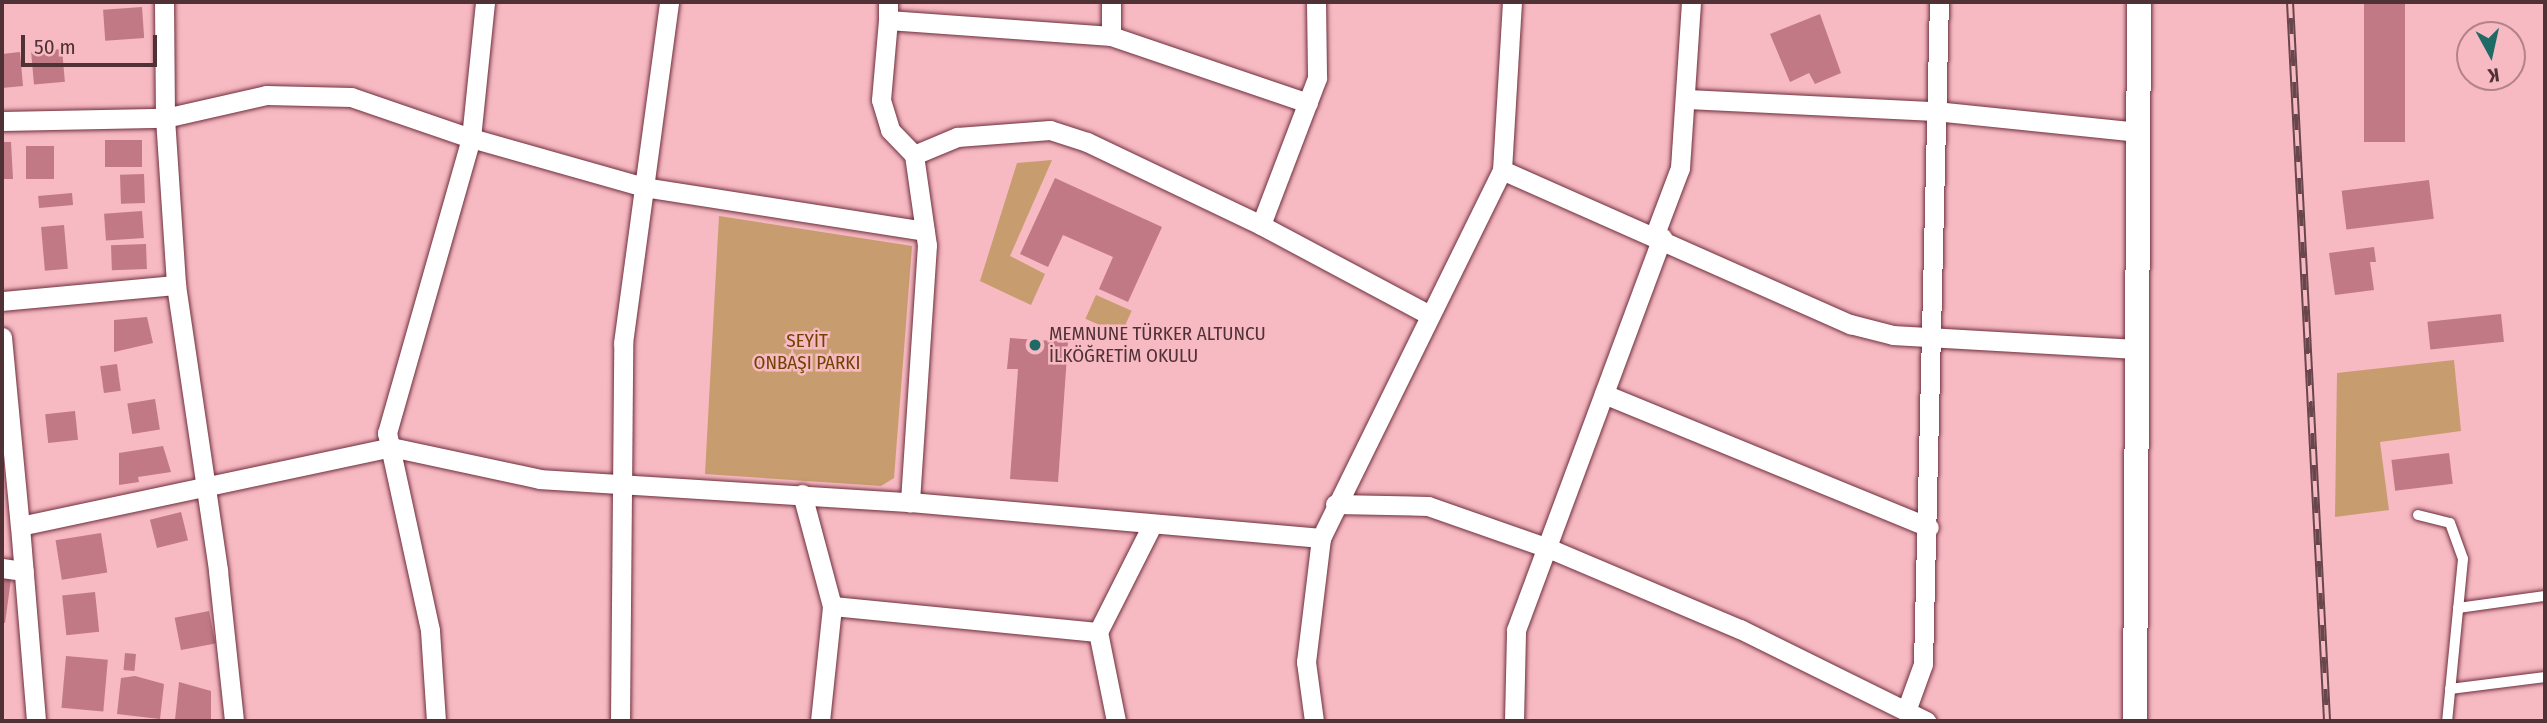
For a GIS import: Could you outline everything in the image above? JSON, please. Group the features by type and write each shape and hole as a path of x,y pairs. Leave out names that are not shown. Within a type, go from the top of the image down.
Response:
{"street":[{"path":"164,2 165,118 176,285 203,487 218,570 234,721"},
{"path":"436,721 430,630 387,433 471,138 485,2"},
{"path":"620,721 618,480 623,343 669,2"},
{"path":"1111,2 1111,36"},
{"path":"1261,225 1317,78 1316,2"},
{"path":"1314,721 1306,662 1321,538 1428,314 1502,170 1512,2"},
{"path":"1514,721 1516,630 1604,394 1680,168 1687,99 1691,2"},
{"path":"1906,711 1923,664 1929,527 1930,337 1939,2"},
{"path":"2135,721 2139,2"},
{"path":"910,502 925,231 914,155 890,130 881,100 888,11 1111,36 1308,103"},
{"path":"2,121 165,118 266,95 351,97 471,138 644,187 925,231"},
{"path":"1687,99 1935,111 2139,132"},
{"path":"914,155 957,137 1050,130 1087,142 1261,225 1428,314"},
{"path":"1502,170 1658,236 1850,324 1893,335 2136,349"},
{"path":"2,302 176,285"},
{"path":"2,337 36,721"},
{"path":"1604,394 1929,527"},
{"path":"20,526 391,447 540,479 618,480 910,502 1321,538"},
{"path":"802,494 832,606 820,721"},
{"path":"1335,504 1428,506 1548,548 1740,629 1926,721"},
{"path":"1116,721 1098,632 1152,525"},
{"path":"2,568 24,571"},
{"path":"832,606 1098,632"}],"lane":[{"path":"2418,515 2450,523 2461,544 2447,721"},
{"path":"2458,608 2545,596"},
{"path":"2450,689 2545,677"}],"green space":[{"path":"1052,160 1010,256 1045,274 1031,305 980,281 1017,163"},
{"name":"SEYİT ONBAŞI PARKI","path":"719,216 912,246 894,478 881,486 705,474"},
{"path":"1096,295 1132,311 1121,335 1085,319"},
{"path":"2454,360 2461,431 2380,442 2389,510 2335,517 2337,373"}],"building":[{"path":"2364,2 2405,2 2405,142 2364,142"},
{"path":"142,7 144,38 105,41 103,10"},
{"path":"1820,14 1841,73 1815,84 1809,73 1790,82 1770,34"},
{"path":"62,49 65,82 34,85 31,52"},
{"path":"20,52 23,86 2,88 2,54"},
{"path":"105,140 142,140 142,167 105,167"},
{"path":"2,142 11,142 13,179 2,179"},
{"path":"26,146 54,146 54,179 26,179"},
{"path":"144,174 145,203 121,204 120,175"},
{"path":"1055,178 1162,227 1128,302 1099,289 1113,257 1063,235 1048,267 1020,254"},
{"path":"2429,180 2434,219 2346,229 2342,191"},
{"path":"72,193 73,205 39,208 38,196"},
{"path":"142,211 144,238 106,241 104,214"},
{"path":"64,225 68,269 45,271 41,227"},
{"path":"146,244 147,269 112,270 111,245"},
{"path":"2374,247 2376,262 2370,262 2374,290 2335,295 2329,253"},
{"path":"2501,314 2504,342 2430,350 2427,322"},
{"path":"147,317 153,343 114,352 114,320"},
{"path":"1010,338 1068,342 1058,482 1010,479 1018,369 1007,369"},
{"path":"117,364 121,391 104,393 100,366"},
{"path":"155,399 160,430 132,434 127,403"},
{"path":"75,411 78,440 48,443 45,414"},
{"path":"163,446 171,472 138,477 139,482 119,485 119,453"},
{"path":"2449,453 2453,484 2395,491 2391,460"},
{"path":"181,512 188,540 157,548 150,520"},
{"path":"101,533 107,573 62,580 56,540"},
{"path":"2,578 11,579 5,623 2,623"},
{"path":"95,592 99,632 66,635 62,595"},
{"path":"209,611 215,643 181,650 175,618"},
{"path":"125,653 136,654 134,671 124,670"},
{"path":"66,656 108,660 103,711 61,708"},
{"path":"135,676 164,684 160,719 117,714 121,678"},
{"path":"179,682 211,691 211,719 175,720"}],"railway":[{"path":"2290,2 2327,721"}],"place":[{"name":"MEMNUNE TÜRKER ALTUNCU İLKÖĞRETİM OKULU","path":"1035,345"}]}
